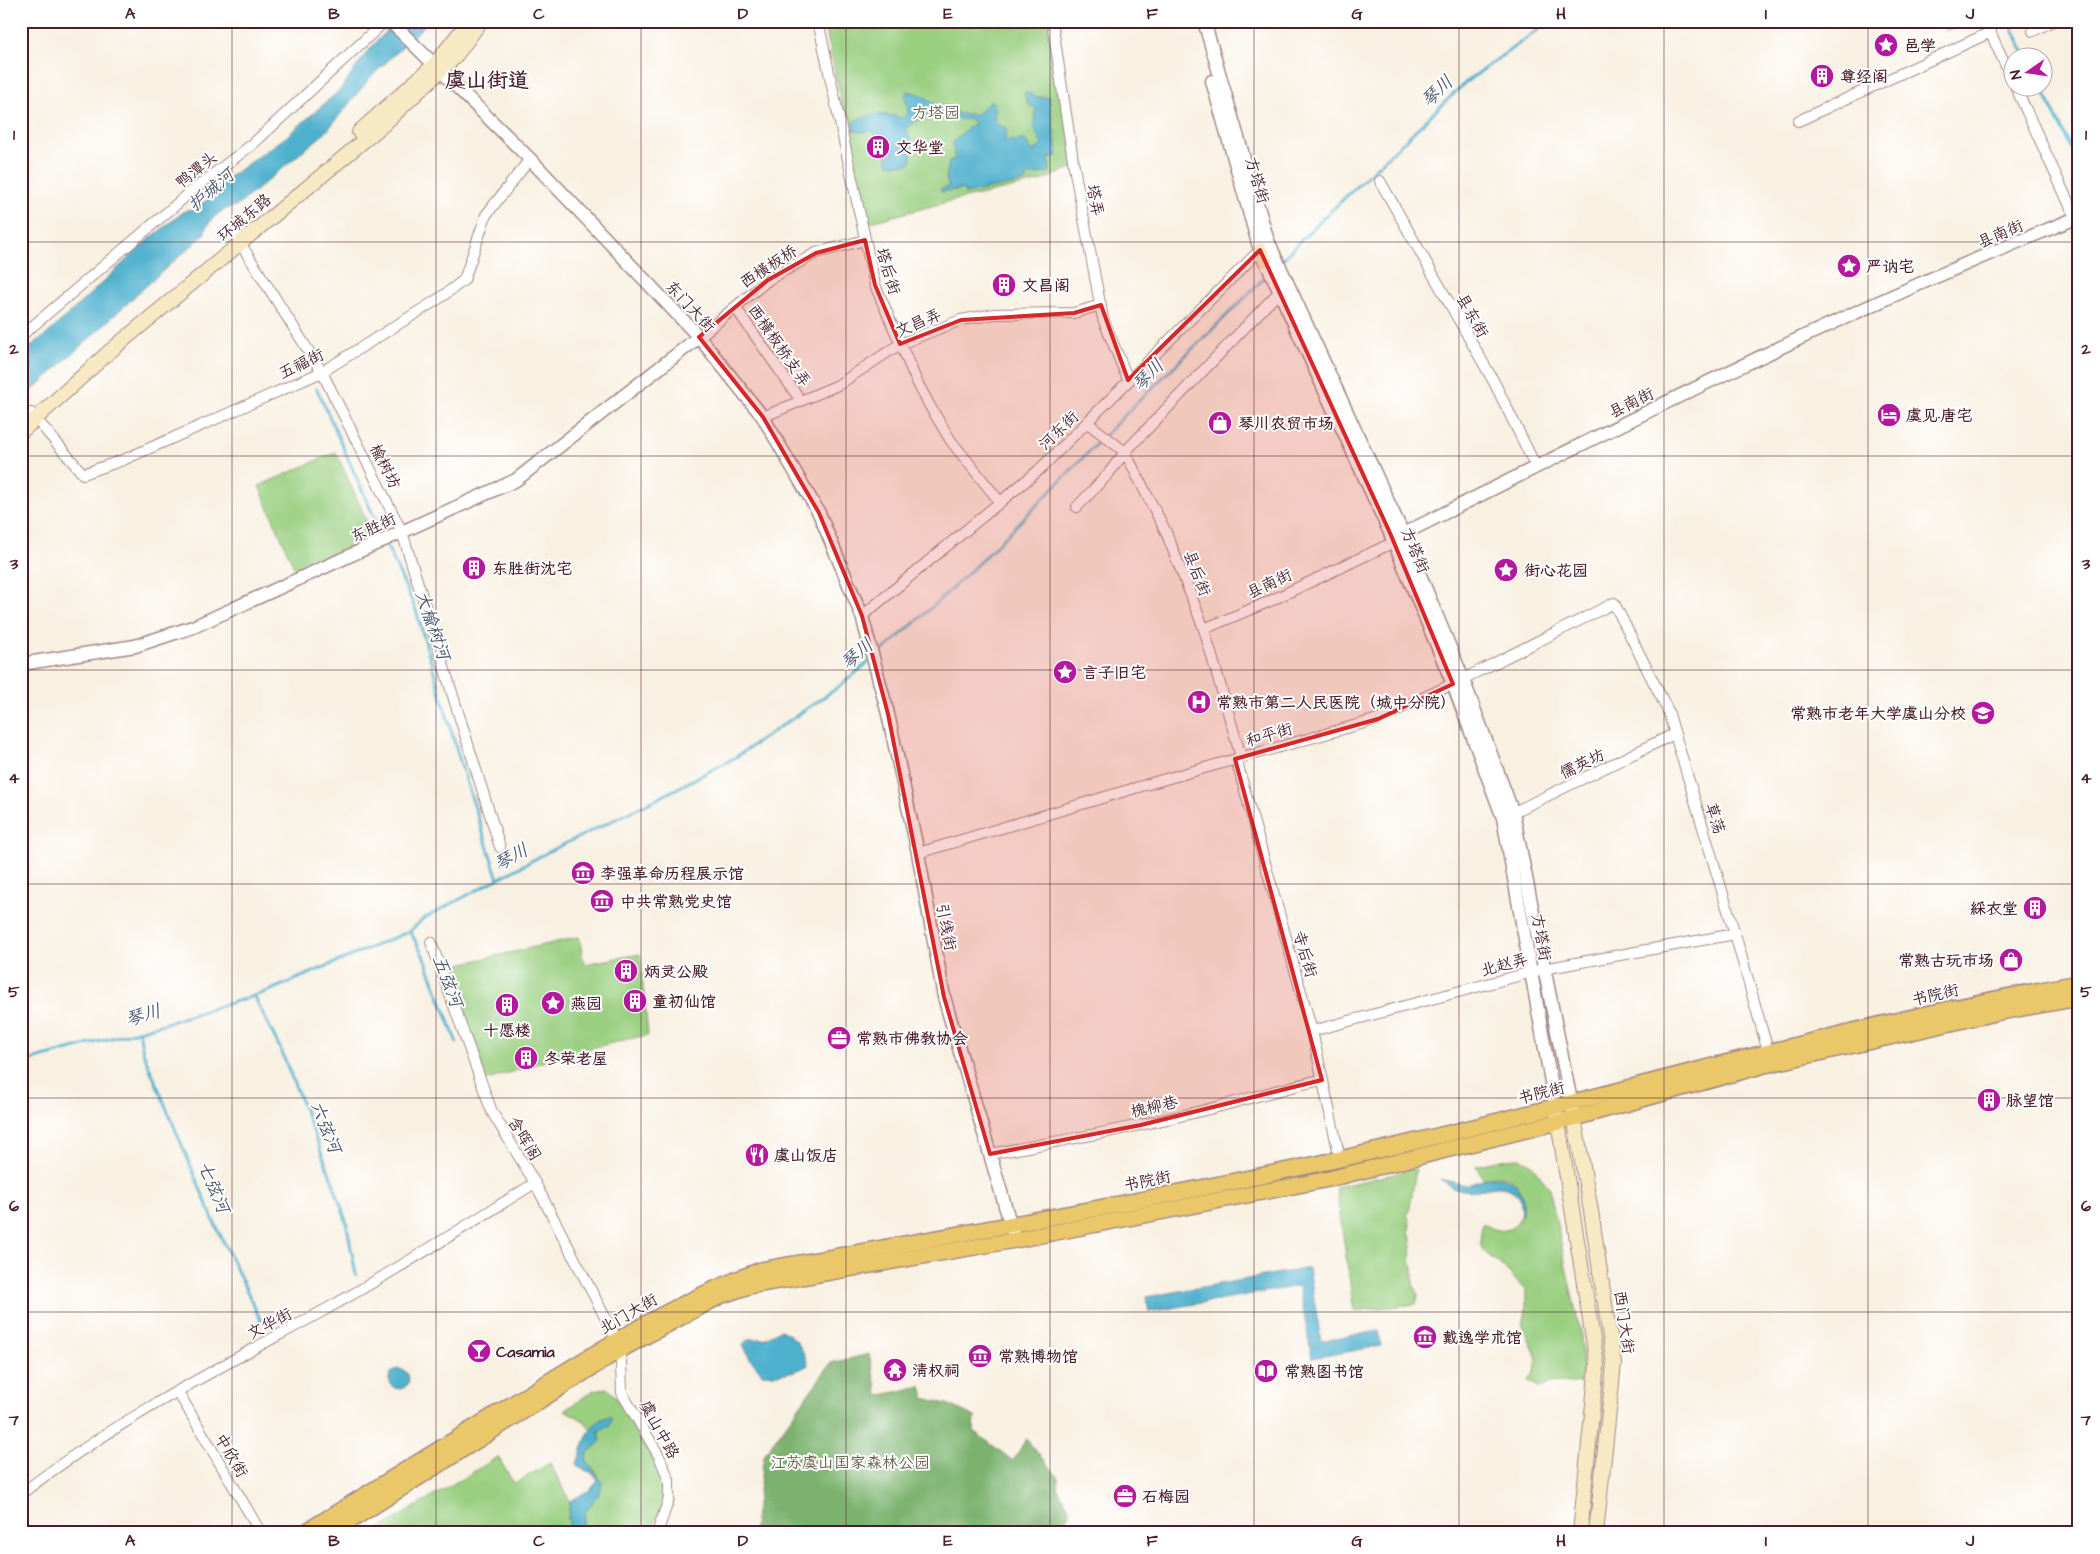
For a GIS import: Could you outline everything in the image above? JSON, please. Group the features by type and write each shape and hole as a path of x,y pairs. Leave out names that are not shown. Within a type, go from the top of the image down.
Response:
{"main road":[{"name":"环城东路","path":"438,67 469,21"},
{"name":"环城东路","path":"21,432 30,417 238,239 365,127 438,67 454,58 481,21"},
{"name":"书院街","path":"1015,1240 1329,1179 1557,1114 1572,1103 1768,1051 1992,999 2079,983"},
{"name":"书院街","path":"1010,1225 1557,1114 1574,1118 1776,1062 1994,1014 2079,998"},
{"name":"西门大街","path":"1557,1114 1597,1364 1580,1533"},
{"name":"西门大街","path":"1574,1118 1591,1212 1614,1364 1596,1533"},
{"name":"北门大街","path":"332,1533 680,1304 724,1284 761,1270 1010,1225"},
{"name":"北门大街","path":"304,1533 617,1345 720,1296 749,1286 1015,1240"}],"street":[{"name":"鸭潭头","path":"21,336 198,186 254,143 385,21"},
{"name":"东门大街","path":"390,21 530,159 699,337 763,416 819,513 862,616"},
{"name":"塔后街","path":"818,21 876,285 917,382 946,432 1000,502"},
{"name":"塔弄","path":"1052,21 1074,167 1103,319 1128,380"},
{"name":"方塔街","path":"1195,21 1266,255 1398,538 1458,682 1508,816 1537,971 1557,1114"},
{"name":"方塔街","path":"1204,21 1266,255"},
{"path":"1985,21 2002,57"},
{"path":"2033,31 2053,21"},
{"path":"1798,121 1991,32"},
{"path":"2021,98 2077,218"},
{"name":"五福街","path":"30,417 83,474 123,460 322,372 464,280 486,215 530,159"},
{"name":"县东街","path":"1380,181 1494,382 1536,467"},
{"name":"县南街","path":"1204,629 1268,602 1536,467 1893,295 2077,218"},
{"name":"榆树坊","path":"238,239 322,372 398,533 500,847"},
{"name":"西横板桥","path":"699,337 768,280 816,253 865,240"},
{"name":"河东街","path":"862,616 1039,470 1088,423 1128,380 1266,255"},
{"name":"方塔街","path":"1279,282 1398,538"},
{"path":"1077,507 1279,282"},
{"name":"文昌弄","path":"763,416 838,385 900,344 961,320 994,314 1074,312 1101,305"},
{"name":"西横板桥支弄","path":"735,307 801,401"},
{"name":"东胜街","path":"21,664 135,646 193,627 516,480 699,337"},
{"name":"县后街","path":"1088,423 1125,452 1166,532 1204,629 1238,758"},
{"name":"和平街","path":"918,854 1238,758 1378,719 1458,682 1614,603"},
{"name":"草荡","path":"1614,603 1668,711 1768,1051"},
{"name":"引线街","path":"862,616 888,714 918,854 944,997 1015,1240"},
{"name":"儒英坊","path":"1508,816 1674,734"},
{"name":"寺后街","path":"1238,758 1312,1031 1340,1159"},
{"name":"北赵弄","path":"1312,1031 1537,971 1735,934"},
{"name":"含晖阁","path":"431,942 492,1112 535,1183 617,1345"},
{"name":"方塔街","path":"1537,971 1572,1103 1574,1118"},
{"name":"槐柳巷","path":"990,1154 1141,1125 1213,1108 1282,1088 1322,1080"},
{"name":"文华街","path":"21,1494 67,1458 229,1361 374,1282 535,1183"},
{"name":"虞山中路","path":"617,1345 621,1362 622,1393 659,1456 669,1480 669,1499 657,1533"},
{"name":"中欣街","path":"178,1392 261,1533"}],"highlighted area":[{"path":"865,240 875,285 900,344 961,320 1074,313 1101,305 1128,380 1260,250 1390,533 1453,684 1378,719 1235,759 1322,1080 1141,1125 990,1154 944,997 888,714 862,616 819,513 763,417 699,337 768,280 816,253"}],"green space":[{"name":"方塔园","path":"824,21 1052,21 1074,167 1038,182 951,201 867,223"},
{"path":"336,452 374,537 296,572 259,486"},
{"name":"燕园","path":"579,937 584,964 640,954 648,1035 566,1055 485,1081 451,966"},
{"path":"1519,1158 1531,1164 1549,1188 1581,1336 1584,1384 1561,1382 1549,1383 1543,1387 1538,1387 1528,1381 1535,1372 1537,1358 1523,1325 1526,1310 1526,1291 1481,1246 1483,1223 1499,1230 1512,1228 1520,1219 1523,1206 1521,1192 1514,1182 1501,1176 1483,1179 1476,1166 1505,1159"},
{"path":"1416,1169 1410,1207 1407,1214 1410,1223 1409,1230 1412,1246 1410,1261 1413,1267 1413,1286 1418,1295 1416,1304 1354,1311 1336,1187"},
{"name":"江苏虞山国家森林公园","path":"869,1354 878,1396 921,1386 924,1398 950,1405 975,1417 974,1431 1013,1461 1026,1439 1059,1478 1057,1487 1071,1511 1061,1528 1054,1533 753,1533 764,1455 831,1363"},
{"path":"607,1388 614,1395 662,1474 665,1489 664,1497 649,1533 582,1533 585,1512 601,1488 597,1473 586,1461 587,1454 601,1441 598,1432 606,1428 602,1418 591,1429 584,1421 565,1410 594,1390"},
{"path":"498,1457 514,1484 550,1463 570,1501 568,1519 572,1533 372,1533"}],"water":[{"path":"396,21 429,21 370,78 326,132 237,206 226,209 216,216 208,224 204,235 21,401 21,353 46,335 149,239 186,210 194,210 218,191 219,184 286,137 340,90 367,52"},
{"path":"1942,21 1957,21 1957,23 1954,29 1944,31"},
{"path":"908,91 922,95 936,104 952,108 959,114 977,114 990,101 994,102 996,124 1007,128 1005,139 1007,141 1025,140 1030,149 1035,150 1042,145 1034,127 1036,108 1028,105 1024,93 1029,93 1036,97 1049,97 1058,156 1049,158 1050,172 1027,176 1027,181 965,194 964,189 941,192 940,189 949,187 946,179 949,161 955,159 952,143 974,123 970,119 938,114 925,116 913,123 908,129 907,131 912,143 911,162 907,164 889,164 886,156 893,155 889,139 885,140 883,135 876,136 873,131 861,132 854,130 852,127 854,121 871,115 891,115 903,118 908,112 905,94"},
{"path":"1492,1177 1507,1179 1518,1187 1523,1199 1522,1215 1520,1198 1512,1190 1494,1187 1464,1190 1453,1187 1441,1179 1466,1185"},
{"path":"1309,1268 1321,1341 1379,1331 1381,1346 1312,1358 1299,1286 1149,1312 1146,1297"},
{"path":"780,1330 790,1335 798,1344 808,1365 786,1373 762,1374 749,1357 743,1344 749,1339 764,1339"},
{"path":"399,1369 406,1372 409,1379 406,1386 399,1389 392,1386 389,1379 392,1372"},
{"path":"610,1416 612,1419 610,1426 598,1431 601,1441 587,1453 586,1460 602,1482 599,1494 585,1512 582,1533 572,1533 568,1519 570,1501 590,1490 598,1481 592,1473 578,1467 577,1464 589,1431 597,1422"}],"waterway":[{"name":"琴川","path":"1280,262 1466,82 1550,21"},
{"path":"2009,21 2022,48"},
{"path":"2047,98 2079,164"},
{"name":"琴川","path":"876,656 972,569 1267,275"},
{"name":"大榆树河","path":"317,389 383,537"},
{"name":"大榆树河","path":"385,542 416,610 462,768 498,879"},
{"name":"琴川","path":"21,1063 163,1024 266,992 410,931 423,919 548,852 657,799 736,757 840,686 871,660"},
{"name":"五弦河","path":"410,931 425,959 457,1043"},
{"name":"六弦河","path":"254,996 281,1050 333,1182 346,1221 356,1275"},
{"name":"七弦河","path":"139,1031 143,1052 215,1224 262,1323 289,1315"}],"place":[{"name":"邑学","path":"1886,45"},
{"name":"尊经阁","path":"1822,76"},
{"name":"文华堂","path":"878,147"},
{"name":"严讷宅","path":"1849,266"},
{"name":"文昌阁","path":"1004,285"},
{"name":"虞见·唐宅","path":"1889,415"},
{"name":"琴川农贸市场","path":"1220,423"},
{"name":"东胜街沈宅","path":"474,568"},
{"name":"街心花园","path":"1506,570"},
{"name":"言子旧宅","path":"1065,672"},
{"name":"常熟市第二人民医院（城中分院）","path":"1199,702"},
{"name":"常熟市老年大学虞山分校","path":"1983,713"},
{"name":"李强革命历程展示馆","path":"583,873"},
{"name":"中共常熟党史馆","path":"602,901"},
{"name":"綵衣堂","path":"2035,908"},
{"name":"常熟古玩市场","path":"2011,960"},
{"name":"炳灵公殿","path":"626,971"},
{"name":"童初仙馆","path":"635,1001"},
{"name":"燕园","path":"553,1003"},
{"name":"十愿楼","path":"507,1005"},
{"name":"常熟市佛教协会","path":"839,1038"},
{"name":"冬荣老屋","path":"526,1058"},
{"name":"脉望馆","path":"1989,1100"},
{"name":"虞山饭店","path":"757,1155"},
{"name":"戴逸学术馆","path":"1425,1337"},
{"name":"Casamia","path":"479,1351"},
{"name":"常熟博物馆","path":"980,1356"},
{"name":"清权祠","path":"895,1370"},
{"name":"常熟图书馆","path":"1266,1371"},
{"name":"石梅园","path":"1125,1496"}],"district":[{"name":"虞山街道","path":"487,80"}],"water label":[{"name":"护城河","path":"211,190"}]}
